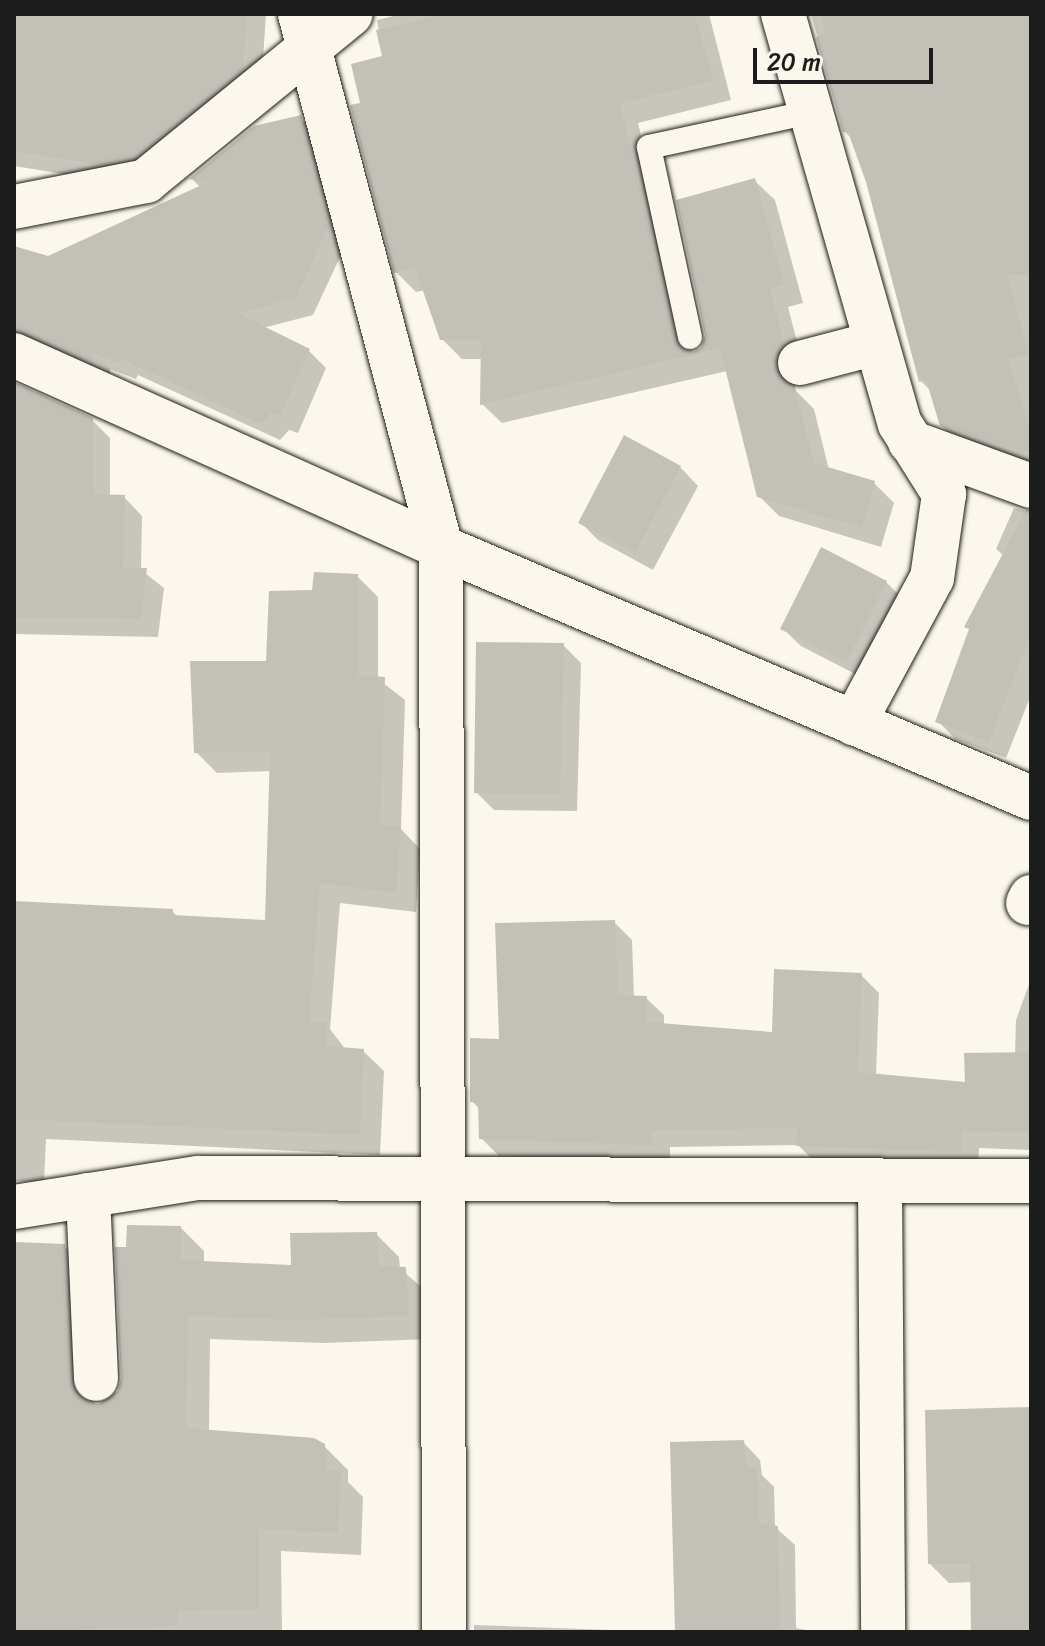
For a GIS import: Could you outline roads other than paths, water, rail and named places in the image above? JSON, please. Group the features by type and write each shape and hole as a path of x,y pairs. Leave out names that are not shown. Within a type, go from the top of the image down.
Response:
{"street":[{"path":"14,207 146,181 303,31 351,14"},
{"path":"783,14 900,424 944,494 932,578 854,723"},
{"path":"303,31 441,547 444,1632"},
{"path":"800,363 876,343"},
{"path":"14,355 441,547 1031,798"},
{"path":"910,442 1031,486"},
{"path":"14,1207 198,1178 1031,1181"},
{"path":"880,1181 883,1632"},
{"path":"88,1195 96,1379"}],"lane":[{"path":"690,337 649,147 811,112"}]}
